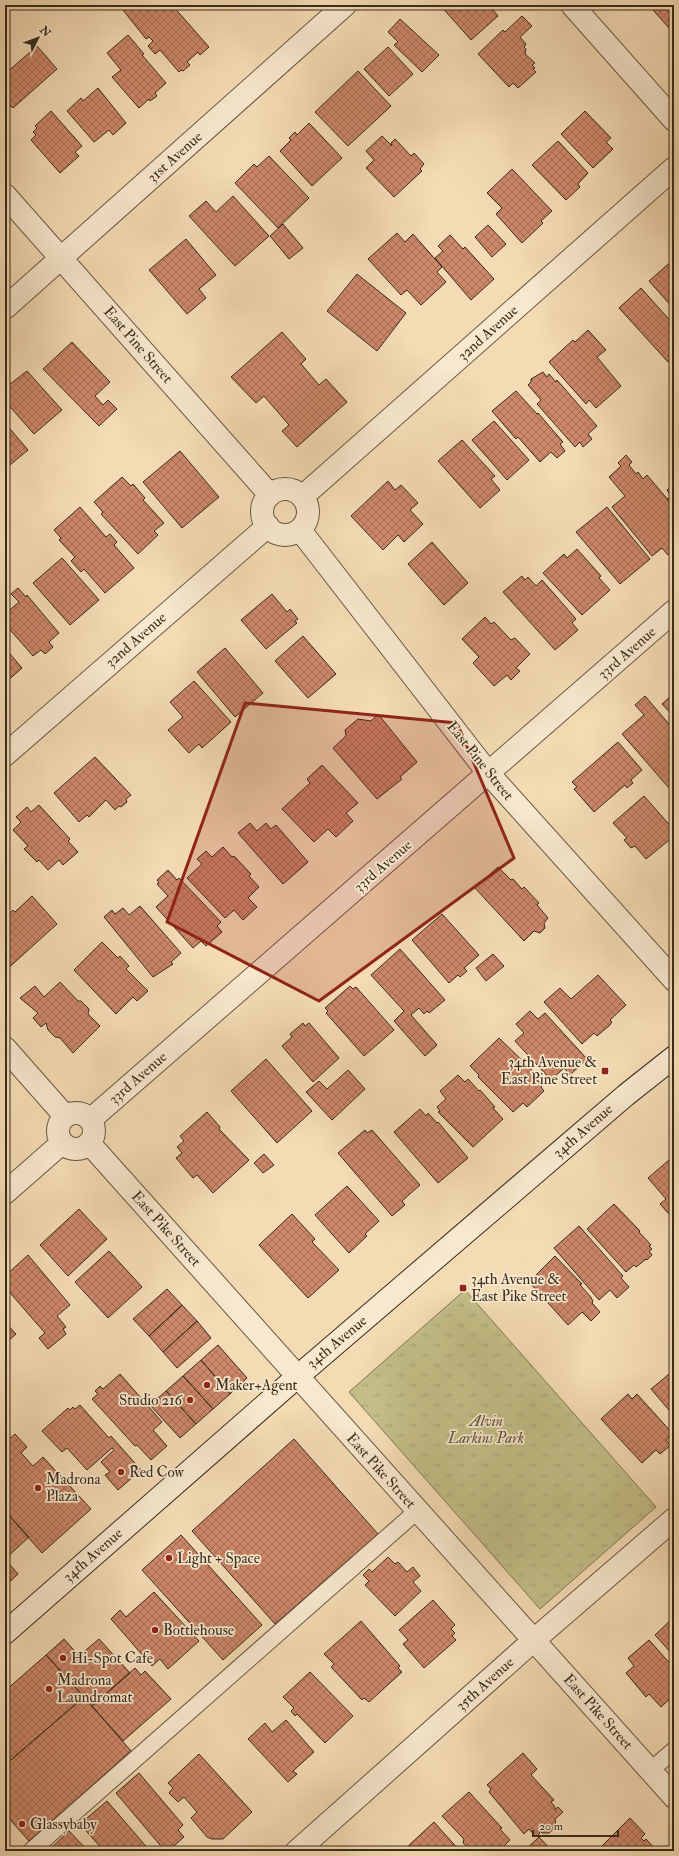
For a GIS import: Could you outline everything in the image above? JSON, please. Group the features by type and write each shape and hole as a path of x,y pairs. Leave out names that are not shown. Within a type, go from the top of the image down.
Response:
{"street":[{"name":"31st Avenue","path":"5,308 344,5"},
{"path":"572,5 674,120"},
{"name":"32nd Avenue","path":"302,497 674,168"},
{"name":"East Pine Street","path":"5,195 270,495"},
{"path":"279,490 287,490 294,491 302,497 305,500 308,514 300,530 290,535 275,533 268,526 262,514 263,506 270,495 279,490"},
{"name":"32nd Avenue","path":"5,755 268,526"},
{"name":"East Pine Street","path":"300,530 489,774 674,980"},
{"name":"33rd Avenue","path":"90,1120 674,612"},
{"path":"5,1048 65,1116"},
{"name":"34th Avenue","path":"5,1633 297,1377 626,1095 674,1057"},
{"path":"78,1113 84,1114 90,1120 94,1130 94,1135 89,1143 81,1149 75,1149 69,1148 62,1143 58,1135 58,1129 59,1124 65,1116 78,1113"},
{"path":"5,1193 62,1143"},
{"name":"East Pike Street","path":"89,1143 674,1797"},
{"name":"35th Avenue","path":"297,1851 534,1640 674,1519"}],"lane":[{"path":"31,1851 417,1511"},
{"path":"651,1770 674,1750"}],"highlighted area":[{"path":"245,703 457,723 514,858 319,1001 167,922"}],"green space":[{"name":"Alvin Larkins Park","path":"465,1290 656,1507 540,1609 349,1392"}],"building":[{"path":"129,5 172,5 209,47 200,55 198,52 187,62 190,65 183,71 181,70 179,72 160,50 155,54 148,46 153,41 149,37 146,39 123,10"},
{"path":"440,5 489,5 498,16 471,40"},
{"path":"658,5 674,5 674,27 672,25 669,28 653,10"},
{"path":"522,16 532,26 520,37 526,44 524,47 526,49 525,54 535,63 532,65 536,72 518,88 513,83 509,87 478,54 503,30 505,32"},
{"path":"400,19 439,55 422,72 394,45 398,42 388,32"},
{"path":"128,35 144,54 142,55 166,83 155,93 157,96 150,101 149,99 139,108 112,77 121,70 107,53"},
{"path":"37,46 57,69 13,108 11,106 8,108 5,105 5,74"},
{"path":"388,47 413,74 389,96 364,69"},
{"path":"358,71 391,106 348,146 315,112"},
{"path":"98,88 126,123 113,135 109,130 94,142 67,111 81,98 83,101"},
{"path":"51,111 82,146 75,152 79,156 60,173 31,140 36,135 33,132 37,128 35,126"},
{"path":"585,111 611,138 606,142 613,149 593,168 561,134"},
{"path":"309,123 342,158 312,186 280,151 291,140 289,138 295,132 297,135"},
{"path":"382,136 392,146 391,143 395,139 411,156 414,153 424,164 420,169 422,171 394,197 366,168 374,160 366,151"},
{"path":"558,141 588,173 578,184 580,187 566,200 532,165"},
{"path":"269,156 309,198 278,228 235,183 254,164 257,167"},
{"path":"512,169 552,211 541,221 543,223 522,243 496,214 502,208 487,193"},
{"path":"233,196 269,236 235,266 189,216 206,201 216,212"},
{"path":"283,224 303,248 289,259 270,236"},
{"path":"488,225 506,244 492,257 475,237"},
{"path":"397,233 405,242 413,234 442,267 437,272 446,282 421,305 407,290 401,295 368,259"},
{"path":"450,235 463,249 465,247 494,279 471,300 435,258 443,251 438,246"},
{"path":"186,239 216,275 199,289 206,298 187,314 149,270"},
{"path":"674,259 674,309 649,281"},
{"path":"357,274 406,313 377,351 327,311"},
{"path":"641,288 674,325 674,356 668,362 619,308"},
{"path":"588,330 606,350 597,357 621,386 596,408 589,400 586,404 549,362 573,340 575,342"},
{"path":"282,332 306,359 301,364 319,385 326,379 347,402 297,447 282,431 289,425 264,396 256,403 231,377"},
{"path":"72,342 110,382 95,396 103,405 108,400 117,409 99,426 43,369"},
{"path":"27,371 62,410 34,434 5,401 5,388"},
{"path":"543,372 547,377 549,374 556,382 557,380 597,426 588,434 592,439 583,447 580,442 575,447 537,404 541,400 528,385 531,382 531,379"},
{"path":"516,391 537,414 538,413 563,442 560,444 565,451 557,458 551,452 540,462 518,437 516,439 492,411"},
{"path":"494,421 529,460 507,480 472,440"},
{"path":"5,423 28,450 5,469"},
{"path":"462,440 495,476 491,479 500,490 480,508 438,461"},
{"path":"180,451 219,497 182,528 143,482"},
{"path":"626,455 632,462 629,465 636,474 638,472 643,479 647,475 674,507 671,509 674,513 674,550 668,555 662,548 652,556 612,507 625,496 609,477 621,466 618,463"},
{"path":"122,477 131,486 133,484 145,498 143,500 164,523 154,531 158,535 138,554 101,514 103,512 94,502"},
{"path":"388,481 395,490 401,485 418,503 410,510 423,524 404,542 398,535 383,550 351,516"},
{"path":"674,484 674,507 667,499 671,496 667,490"},
{"path":"80,507 106,537 110,534 117,542 114,545 134,568 105,593 84,569 81,572 71,561 75,557 59,540 61,538 54,530"},
{"path":"607,507 650,559 620,584 576,532"},
{"path":"432,542 468,583 444,605 408,564"},
{"path":"577,549 601,576 599,578 610,590 582,615 543,573 564,554 567,558"},
{"path":"62,558 99,600 70,625 33,583"},
{"path":"522,576 525,580 528,577 536,586 542,580 576,619 572,623 578,630 555,650 503,592"},
{"path":"18,588 26,597 27,595 59,633 49,642 53,647 45,654 41,650 33,656 5,624 5,614 19,602 11,594"},
{"path":"272,594 287,612 290,609 298,619 295,621 297,623 266,649 241,620"},
{"path":"485,617 491,624 494,622 511,640 515,638 530,654 516,668 520,671 511,680 507,675 494,686 473,663 479,657 462,639"},
{"path":"303,636 336,674 308,698 275,661"},
{"path":"5,648 22,668 5,683"},
{"path":"225,648 263,693 235,717 197,672"},
{"path":"194,681 231,722 202,748 199,744 189,753 168,730 183,717 170,702"},
{"path":"674,693 674,717 662,704"},
{"path":"645,696 674,730 674,784 669,788 622,734 644,715 635,705"},
{"path":"378,714 417,762 400,777 402,779 377,799 333,748 346,736 345,730 358,719 371,721"},
{"path":"618,742 642,770 631,780 633,783 627,788 625,785 594,812 574,789 577,787 572,782"},
{"path":"95,757 131,795 126,799 127,802 115,810 106,800 89,817 87,815 79,822 54,793"},
{"path":"322,765 358,803 346,813 353,821 336,837 328,829 314,842 282,809 310,783 307,779"},
{"path":"644,796 674,830 674,836 646,859 635,846 631,848 624,840 627,838 613,823"},
{"path":"39,805 70,839 68,841 78,852 63,865 59,860 48,870 39,860 37,862 24,849 28,846 13,830 21,822 16,817 27,807 31,812"},
{"path":"250,823 257,831 266,823 271,829 276,825 308,862 283,884 238,833"},
{"path":"223,847 251,874 249,876 259,887 248,898 257,907 243,920 234,910 225,918 187,878 202,864 197,859 206,851 212,857"},
{"path":"498,867 511,880 513,879 522,889 524,887 539,903 537,905 548,918 544,923 545,928 540,933 534,931 524,941 475,888"},
{"path":"168,870 177,880 179,878 221,922 217,926 222,932 206,946 201,941 193,948 156,907 168,896 157,884 159,883 157,880"},
{"path":"32,896 57,924 5,971 5,918 13,910 15,912"},
{"path":"140,906 181,953 171,962 173,964 153,977 104,917 112,910 115,914 123,908 129,915"},
{"path":"442,914 479,955 464,968 467,971 460,977 458,975 449,983 412,940"},
{"path":"102,942 118,958 120,956 129,966 126,969 148,991 137,1001 133,997 116,1014 74,970"},
{"path":"400,949 445,1000 429,1013 427,1011 424,1014 419,1008 411,1015 437,1045 425,1056 394,1021 404,1011 371,975"},
{"path":"493,954 504,966 486,981 476,968"},
{"path":"598,975 626,1005 610,1020 612,1022 610,1025 597,1036 594,1033 582,1044 544,1002 560,988 571,999"},
{"path":"60,982 78,1001 81,1001 89,1009 88,1014 100,1026 73,1053 60,1038 55,1037 48,1030 46,1023 41,1027 33,1018 38,1013 20,998 35,986 44,997"},
{"path":"350,986 353,989 356,987 394,1030 364,1056 326,1013 328,1011 325,1008"},
{"path":"530,1011 538,1019 545,1013 587,1059 570,1075 564,1068 551,1080 515,1041 524,1033 516,1024"},
{"path":"303,1023 305,1026 309,1023 339,1058 313,1082 282,1046 292,1037 290,1034"},
{"path":"499,1038 533,1071 531,1073 542,1085 541,1087 544,1091 527,1107 523,1103 513,1112 478,1077 479,1075 470,1066"},
{"path":"266,1059 312,1111 277,1143 231,1091"},
{"path":"348,1070 365,1089 332,1120 306,1092 319,1081 327,1089"},
{"path":"458,1075 465,1082 468,1079 479,1091 480,1090 503,1119 473,1147 438,1112 440,1111 437,1107 446,1099 440,1091"},
{"path":"420,1109 426,1116 428,1113 437,1123 438,1122 468,1158 438,1183 394,1132"},
{"path":"207,1112 220,1127 219,1129 249,1160 213,1193 197,1175 193,1178 176,1158 182,1153 177,1147 184,1141 180,1136"},
{"path":"365,1130 367,1133 372,1130 420,1185 402,1201 405,1205 392,1216 338,1153"},
{"path":"264,1154 274,1165 263,1173 254,1163"},
{"path":"669,1160 674,1166 674,1214 672,1211 669,1214 660,1204 666,1199 648,1178"},
{"path":"347,1186 379,1221 365,1234 367,1236 349,1253 315,1215"},
{"path":"614,1204 640,1231 639,1232 651,1245 649,1246 652,1249 649,1251 652,1255 647,1260 646,1259 636,1267 634,1265 626,1272 587,1229"},
{"path":"79,1209 107,1239 68,1276 40,1245"},
{"path":"292,1214 315,1239 312,1242 339,1270 308,1298 259,1245"},
{"path":"579,1226 623,1276 621,1278 629,1287 617,1298 610,1290 599,1300 554,1248"},
{"path":"109,1251 142,1287 108,1318 75,1282"},
{"path":"28,1255 70,1305 57,1316 66,1327 63,1329 66,1334 48,1349 39,1338 45,1333 5,1287 5,1276"},
{"path":"555,1256 582,1284 580,1285 590,1296 593,1301 592,1303 600,1312 591,1321 582,1312 568,1325 529,1282"},
{"path":"167,1289 182,1305 149,1336 133,1319"},
{"path":"182,1305 197,1321 163,1352 149,1336"},
{"path":"197,1321 211,1338 177,1368 163,1352"},
{"path":"5,1322 16,1334 5,1344"},
{"path":"218,1345 247,1378 230,1394 201,1360"},
{"name":"Maker+Agent","path":"201,1360 230,1394 213,1409 183,1376"},
{"path":"674,1370 674,1416 651,1389"},
{"path":"120,1374 162,1422 153,1430 167,1446 151,1460 137,1445 135,1446 92,1399 98,1394 95,1391 100,1386 103,1389"},
{"name":"Studio 216","path":"183,1376 213,1409 196,1424 166,1391"},
{"path":"166,1391 196,1424 180,1438 150,1405"},
{"path":"628,1394 632,1399 637,1394 673,1434 666,1440 671,1445 660,1454 656,1450 642,1463 601,1419"},
{"path":"80,1405 109,1438 111,1436 141,1470 118,1490 105,1475 110,1472 101,1462 114,1450 112,1448 87,1470 67,1448 62,1452 42,1431 68,1408 70,1410 73,1407 75,1409"},
{"name":"Madrona Plaza","path":"15,1434 27,1447 21,1453 33,1466 43,1457 91,1509 42,1553 5,1511 5,1443"},
{"path":"294,1439 378,1534 275,1624 192,1531"},
{"path":"5,1511 29,1537 5,1559"},
{"path":"181,1535 262,1625 223,1660 142,1570"},
{"path":"388,1557 395,1564 398,1562 407,1572 413,1567 420,1576 413,1582 421,1591 395,1616 365,1585 369,1581 363,1575 369,1569 372,1572"},
{"path":"5,1559 18,1574 5,1586"},
{"name":"Bottlehouse","path":"154,1592 199,1641 168,1669 160,1659 152,1666 111,1619 120,1610 126,1617"},
{"path":"433,1600 455,1625 451,1629 455,1633 452,1636 456,1640 424,1668 403,1644 408,1640 399,1630"},
{"path":"674,1617 674,1656 655,1635"},
{"path":"361,1621 400,1666 398,1668 402,1672 369,1702 364,1698 362,1700 331,1667 334,1664 324,1654"},
{"path":"64,1639 79,1656 99,1639 130,1673 92,1706 46,1655"},
{"path":"649,1640 674,1668 674,1695 661,1707 649,1694 646,1697 626,1673 634,1666 628,1658"},
{"path":"46,1655 84,1697 5,1765 5,1691"},
{"path":"135,1668 141,1675 145,1671 171,1699 123,1741 92,1706"},
{"path":"310,1672 353,1716 325,1743 297,1714 295,1716 291,1711 294,1708 283,1697"},
{"path":"84,1697 131,1751 29,1841 5,1814 5,1765"},
{"path":"286,1720 314,1752 293,1771 297,1774 288,1782 248,1739 265,1723 272,1732"},
{"path":"523,1753 537,1769 531,1775 554,1800 551,1802 555,1807 555,1810 558,1807 563,1812 555,1819 556,1827 549,1833 542,1833 539,1829 538,1830 540,1833 536,1837 529,1829 524,1834 489,1792 491,1789 487,1785"},
{"path":"199,1754 252,1812 223,1839 212,1839 207,1837 191,1818 197,1812 184,1797 178,1802 169,1793 173,1788 168,1783"},
{"path":"139,1773 183,1825 178,1830 184,1837 168,1851 165,1851 116,1793"},
{"path":"469,1792 502,1828 500,1829 510,1840 499,1851 474,1851 469,1848 463,1843 464,1839 442,1816"},
{"path":"107,1801 150,1851 104,1851 80,1824"},
{"path":"630,1818 645,1834 641,1838 644,1841 646,1839 657,1851 597,1851"},
{"path":"434,1822 460,1851 411,1851 407,1847"},
{"path":"69,1831 88,1851 48,1851"},
{"path":"539,1837 552,1851 524,1851"}],"place":[{"name":"34th Avenue & East Pine Street","path":"605,1071"},
{"name":"34th Avenue & East Pike Street","path":"463,1288"},
{"name":"Maker+Agent","path":"207,1385"},
{"name":"Studio 216","path":"190,1400"},
{"name":"Red Cow","path":"121,1472"},
{"name":"Madrona Plaza","path":"38,1488"},
{"name":"Light + Space","path":"169,1558"},
{"name":"Bottlehouse","path":"155,1630"},
{"name":"Hi-Spot Cafe","path":"63,1658"},
{"name":"Madrona Laundromat","path":"49,1689"},
{"name":"Glassybaby","path":"22,1824"}]}
